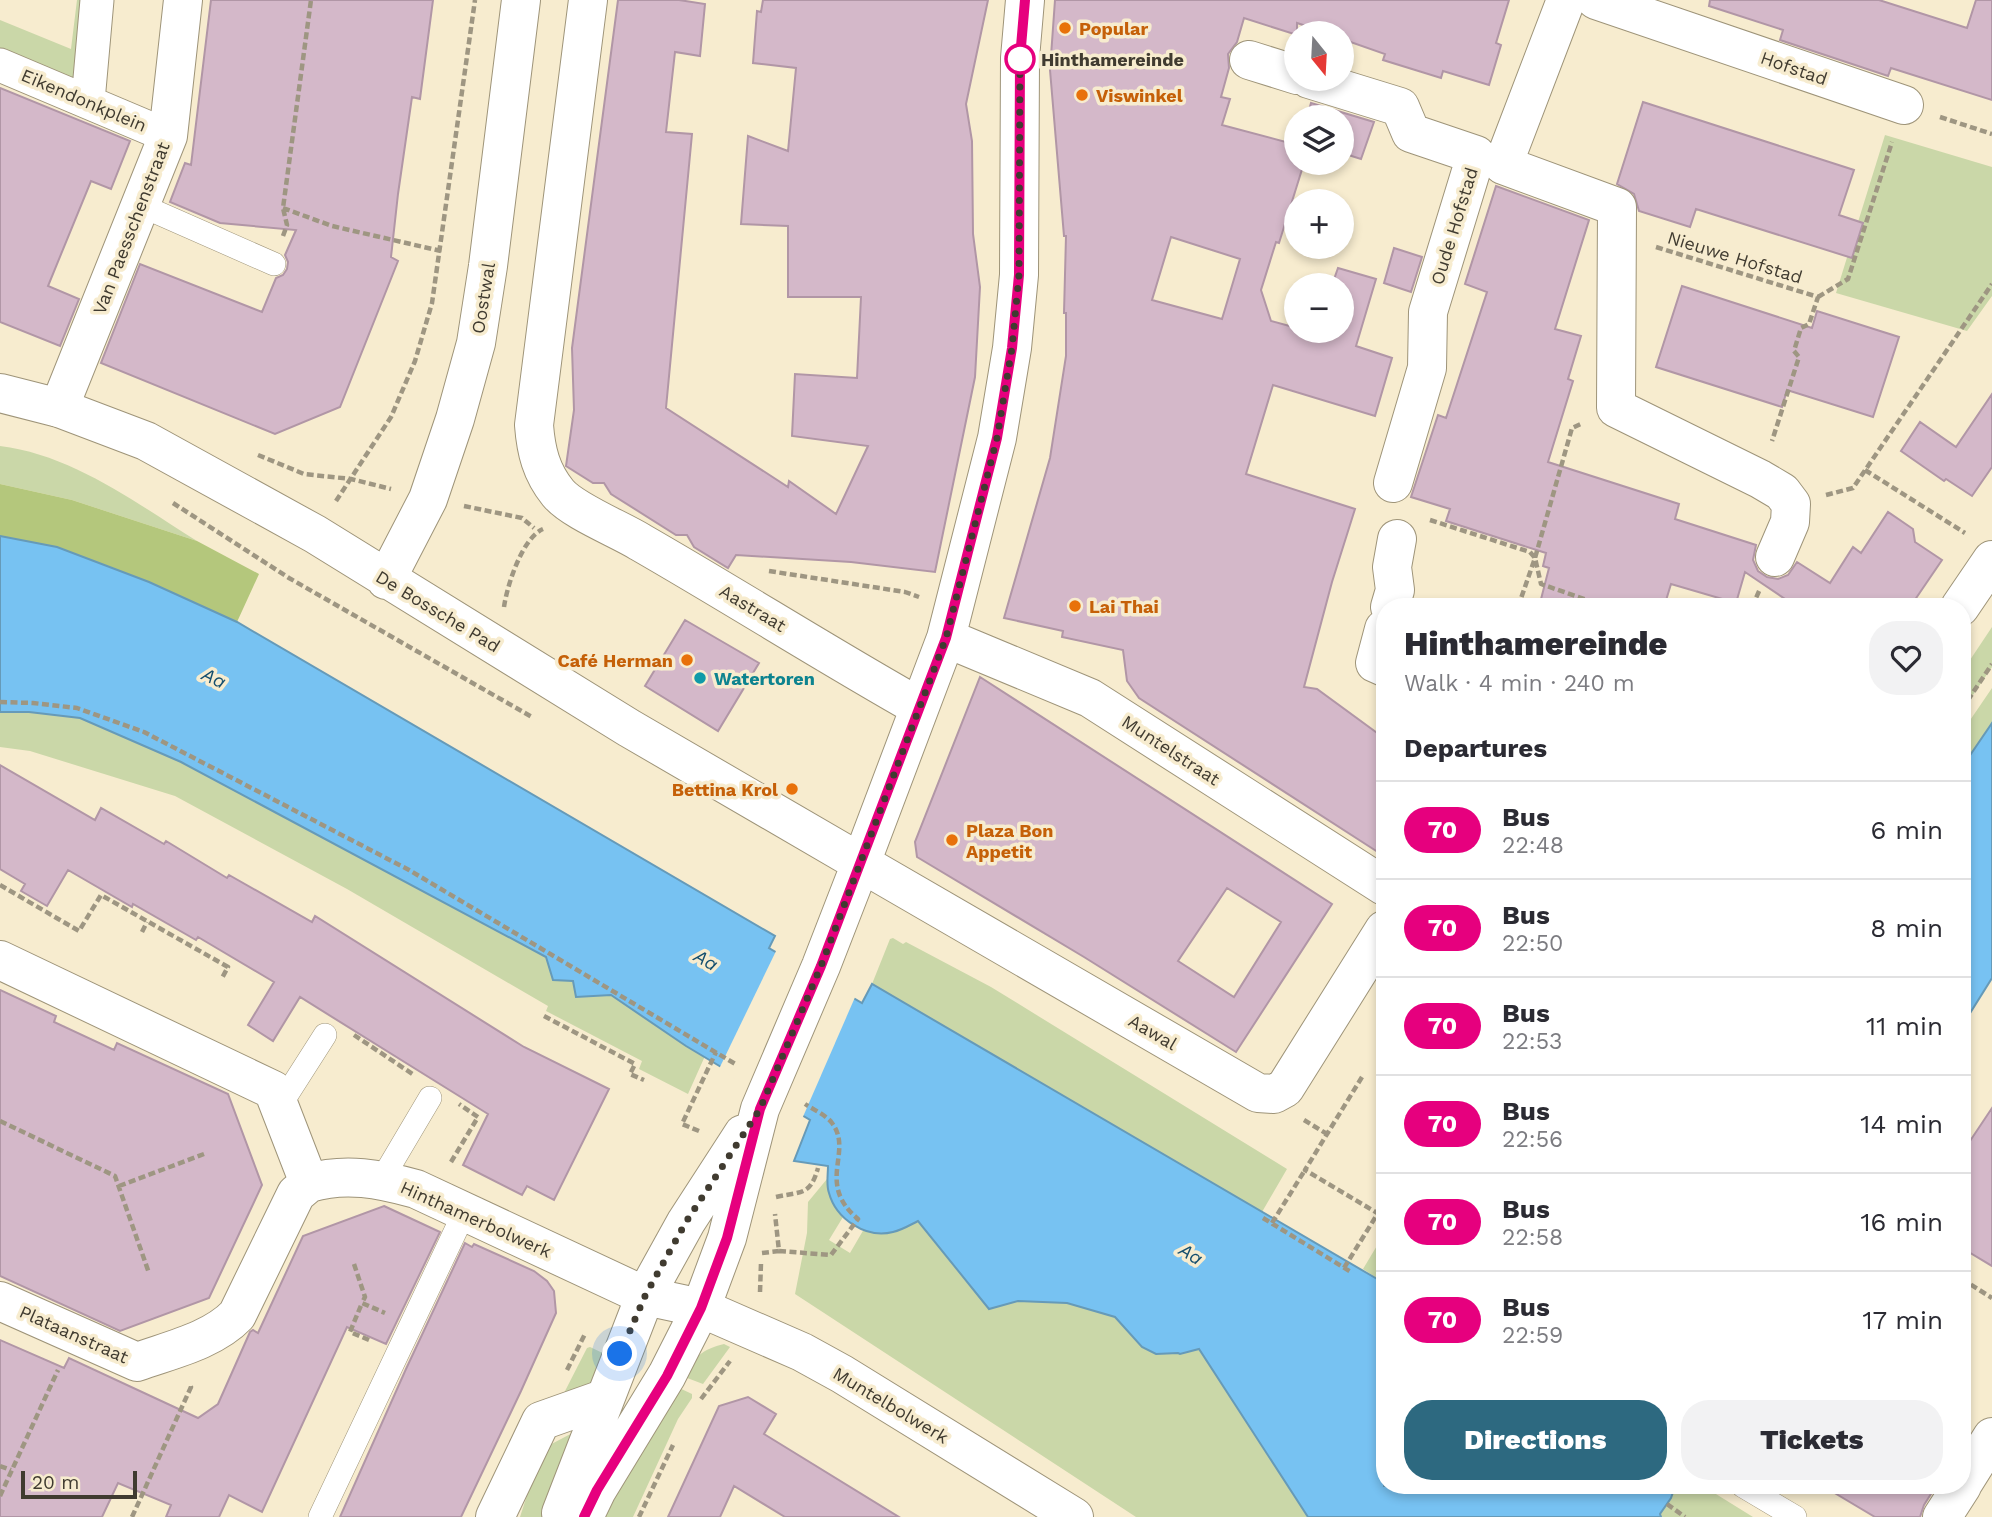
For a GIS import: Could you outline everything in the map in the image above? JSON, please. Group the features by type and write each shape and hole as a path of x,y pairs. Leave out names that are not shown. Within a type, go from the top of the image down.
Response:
{"street":[{"path":"88,101 97,0"},
{"name":"Van Paesschenstraat","path":"59,408 168,136 183,0"},
{"name":"Oostwal","path":"386,580 428,499 455,419 476,343 521,0"},
{"name":"Aastraat","path":"588,0 534,425 537,454 545,475 560,495 586,512 919,707"},
{"path":"584,1517 597,1490 667,1376 701,1308 727,1238 760,1109 862,863 946,638 997,438 1012,348 1019,275 1020,58 1025,0"},
{"path":"1566,0 1489,160 1617,207 1616,408 1782,492 1791,504 1790,522 1775,556"},
{"name":"Hofstad","path":"1596,0 1904,105"},
{"path":"1249,60 1284,71"},
{"name":"Eikendonkplein","path":"0,65 168,136"},
{"name":"Oude Hofstad","path":"1348,91 1400,107 1411,133 1489,160 1428,312 1427,368 1393,483"},
{"name":"De Bossche Pad","path":"0,393 59,408 146,441 315,534 629,728 862,863"},
{"path":"1393,598 1395,590 1392,567 1409,528"},
{"path":"1963,598 1980,548"},
{"name":"Muntelstraat","path":"946,638 1090,698 1376,881"},
{"name":"Aawal","path":"862,863 1258,1093 1274,1094 1285,1088 1376,943"},
{"path":"0,960 273,1090 309,1183"},
{"path":"560,1517 576,1480 603,1399 645,1296 686,1222 760,1109"},
{"name":"Hinthamerbolwerk","path":"309,1183 344,1177 382,1179 416,1189 645,1296 701,1308"},
{"name":"Plataanstraat","path":"0,1301 137,1362 177,1348 224,1328 237,1315 296,1194 309,1183"},
{"name":"Muntelbolwerk","path":"701,1308 832,1368 1074,1517"},
{"path":"495,1517 541,1420 603,1399"},
{"path":"1971,1471 1992,1437"},
{"path":"1942,1517 1957,1494"}],"lane":[{"path":"140,205 274,264"},
{"path":"279,1107 325,1035"},
{"path":"382,1179 430,1098"},
{"path":"320,1517 465,1211"},
{"path":"1756,1494 1795,1517"}],"path":[{"path":"274,264 287,225 283,208 311,0"},
{"path":"351,479 391,417 415,361 432,303 475,0"},
{"path":"1818,297 1848,279 1904,105 1992,134"},
{"path":"283,208 332,226 441,251"},
{"name":"Nieuwe Hofstad","path":"1616,234 1818,297 1809,324 1801,328 1794,351 1799,357 1760,479"},
{"path":"1791,504 1853,488 1992,284"},
{"path":"1521,598 1572,428 1616,408"},
{"path":"1865,470 1980,548"},
{"path":"162,497 289,578 492,694"},
{"path":"428,499 522,518 538,531"},
{"path":"1409,528 1530,552 1535,558 1542,584 1582,598"},
{"path":"1971,696 1992,664"},
{"path":"0,702 77,708 144,733 409,870 739,1066"},
{"path":"0,885 79,931 101,895 228,967 222,978"},
{"path":"142,932 147,922"},
{"path":"544,1016 635,1064 630,1074 644,1080"},
{"path":"682,1124 716,1052"},
{"path":"1272,1223 1362,1077"},
{"path":"762,1254 779,1251 831,1255 858,1219 845,1209 836,1188 839,1142 833,1124 822,1114 799,1101"},
{"path":"0,1121 115,1176 149,1273"},
{"path":"119,1186 204,1154"},
{"path":"774,1197 808,1190 813,1185 818,1168"},
{"path":"1305,1170 1376,1212"},
{"path":"775,1211 779,1251"},
{"path":"1344,1268 1376,1216"},
{"path":"1263,1218 1351,1272"},
{"path":"354,1264 365,1297 362,1303"},
{"path":"1971,1285 1992,1298"},
{"path":"0,1496 74,1335"},
{"path":"132,1517 191,1387 177,1348"},
{"path":"697,1405 720,1375"},
{"path":"639,1517 676,1438"},
{"path":"0,1466 11,1470"},
{"path":"1667,1504 1685,1517"}],"green space":[{"path":"77,0 110,0 76,82 0,51 0,20 71,49"},
{"path":"1885,135 1992,167 1992,296 1967,331 1836,293"},
{"path":"0,446 53,459 78,470 197,541 72,500 0,484"},
{"path":"0,484 72,500 197,541 259,574 237,622 149,582 57,547 0,536"},
{"path":"1992,627 1992,667 1971,698 1971,658"},
{"path":"1992,688 1992,723 1971,754 1971,719"},
{"path":"0,712 29,712 80,718 181,762 546,957 553,980 573,981 576,997 611,995 705,1056 688,1094 639,1069 642,1061 546,1011 548,1006 347,889 175,796 30,751 0,747"},
{"path":"890,939 903,944 906,942 991,987 1287,1169 1262,1212 872,984"},
{"path":"827,1179 828,1188 843,1217 829,1240 850,1253 864,1229 878,1232 892,1230 918,1220 989,1309 1018,1301 1067,1303 1115,1317 1142,1347 1156,1354 1181,1354 1199,1349 1308,1517 1136,1517 795,1294 807,1233 808,1202"},
{"path":"1376,1247 1376,1278 1363,1269"},
{"path":"724,1344 730,1347 703,1384 682,1376 700,1355 710,1348"},
{"path":"587,1348 609,1356 598,1378 567,1397 563,1395"},
{"path":"675,1386 692,1394 692,1398 678,1419 633,1517 591,1517"},
{"path":"580,1429 550,1517 520,1517 542,1449"},
{"path":"1672,1494 1716,1494 1753,1517 1661,1517 1660,1514"}],"water":[{"name":"Aa","path":"0,536 57,547 149,582 237,622 775,936 769,948 862,1003 872,984 1376,1278 1376,1494 1672,1494 1671,1498 1660,1514 1661,1517 1308,1517 1199,1349 1180,1354 1156,1354 1142,1347 1115,1317 1067,1303 1018,1301 989,1309 918,1221 893,1232 873,1233 845,1219 829,1193 828,1166 794,1161 810,1120 686,1046 611,995 576,997 573,981 553,980 546,957 181,762 80,718 29,712 0,712"},
{"path":"1992,723 1992,978 1971,1012 1971,754"}],"pier":[{"path":"777,949 856,995 802,1119 719,1069"}],"building":[{"path":"211,0 433,0 420,99 412,97 398,194 391,257 398,261 340,407 275,434 101,363 140,264 262,312 276,278 283,275 287,269 285,255 296,230 220,223 170,202 185,163 191,165"},
{"path":"618,0 679,0 705,4 700,56 675,52 666,132 692,134 666,408 788,487 789,481 836,514 868,446 792,436 795,374 857,378 861,297 788,297 788,226 741,224 748,136 788,151 796,68 753,63 757,11 761,12 763,0 988,0 966,104 972,141 973,234 980,287 975,377 935,572 851,562 736,555 728,568 694,547 687,535 676,535 611,494 604,483 593,483 566,466 574,410 572,348"},
{"path":"1055,0 1509,0 1496,43 1501,45 1489,85 1443,71 1441,78 1383,60 1385,54 1354,43 1354,21 1284,21 1284,31 1244,18 1237,42 1228,54 1229,68 1221,97 1230,99 1222,125 1284,142 1284,175 1300,175 1296,189 1284,189 1284,227 1279,243 1276,242 1261,290 1271,321 1284,324 1284,343 1354,343 1354,273 1336,273 1338,268 1376,279 1356,346 1392,358 1375,416 1273,385 1246,474 1355,509 1304,687 1317,689 1376,732 1376,851 1139,698 1127,681 1123,650 1062,637 1063,631 1004,618 1050,458 1066,356 1066,236 1050,70","holes":["1171,237 1240,259 1222,319 1152,300"]},
{"path":"1710,0 1879,0 1967,28 1976,0 1992,0 1992,100 1891,68 1888,76 1780,40 1783,30 1709,6"},
{"path":"0,88 130,141 111,189 91,181 48,286 79,299 60,346 0,322"},
{"path":"1643,102 1854,170 1839,215 1863,223 1852,258 1696,209 1690,227 1639,211 1634,194 1617,184"},
{"path":"1354,116 1374,122 1361,159 1354,157"},
{"path":"1496,186 1589,220 1555,329 1581,336 1568,379 1573,381 1548,462 1679,504 1675,519 1756,545 1753,560 1758,571 1767,577 1778,579 1788,575 1797,562 1830,583 1853,547 1861,553 1888,512 1913,529 1915,542 1942,560 1916,598 1784,598 1745,572 1737,598 1719,598 1671,584 1667,598 1541,598 1549,568 1543,566 1546,553 1446,521 1450,509 1411,497 1438,415 1446,418 1487,292 1465,284"},
{"path":"1394,248 1422,257 1411,292 1384,283"},
{"path":"1682,286 1812,328 1817,311 1899,337 1873,417 1787,390 1782,407 1656,367"},
{"path":"1992,394 1992,467 1972,496 1946,479 1944,481 1901,451 1920,422 1956,447"},
{"name":"Watertoren","path":"685,620 759,663 718,731 645,686"},
{"path":"980,677 1332,904 1236,1052 917,857 915,842","holes":["1227,888 1281,922 1234,997 1178,961"]},
{"path":"0,765 95,820 101,808 312,922 315,916 524,1047 609,1089 554,1200 527,1186 522,1195 463,1165 488,1114 300,997 273,1041 248,1025 274,982 198,937 196,940 68,870 47,906 21,891 25,884 0,869"},
{"path":"0,990 56,1016 54,1022 114,1050 117,1043 228,1094 262,1185 209,1298 120,1331 0,1276"},
{"path":"1992,1108 1992,1266 1971,1253 1971,1140"},
{"path":"384,1206 440,1232 386,1344 347,1327 262,1512 229,1495 219,1517 166,1517 171,1505 118,1483 102,1517 0,1517 0,1340 64,1368 69,1358 198,1418 218,1404 250,1332 253,1330 258,1333 303,1236"},
{"path":"465,1243 472,1247 474,1244 534,1271 547,1281 554,1291 556,1313 521,1391 461,1517 340,1517 406,1369"},
{"path":"748,1397 776,1414 764,1434 899,1517 785,1517 734,1486 720,1517 668,1517 719,1406"},
{"path":"1836,1494 1931,1494 1920,1517 1875,1517"}],"bus line":[{"name":"70","path":"584,1517 597,1490 667,1376 701,1308 727,1238 760,1109 862,863 946,638 997,438 1012,348 1019,275 1020,58 1025,0"}],"place":[{"name":"Popular","path":"1065,28"},
{"name":"Hinthamereinde","path":"1020,59"},
{"name":"Viswinkel","path":"1082,95"},
{"name":"Lai Thai","path":"1075,606"},
{"name":"Café Herman","path":"687,660"},
{"name":"Watertoren","path":"700,678"},
{"name":"Bettina Krol","path":"792,789"},
{"name":"Plaza Bon Appetit","path":"952,840"}],"route":[{"path":"620,1354 645,1296 686,1222 760,1109 862,863 946,638 997,438 1012,348 1019,275 1020,59"}]}
